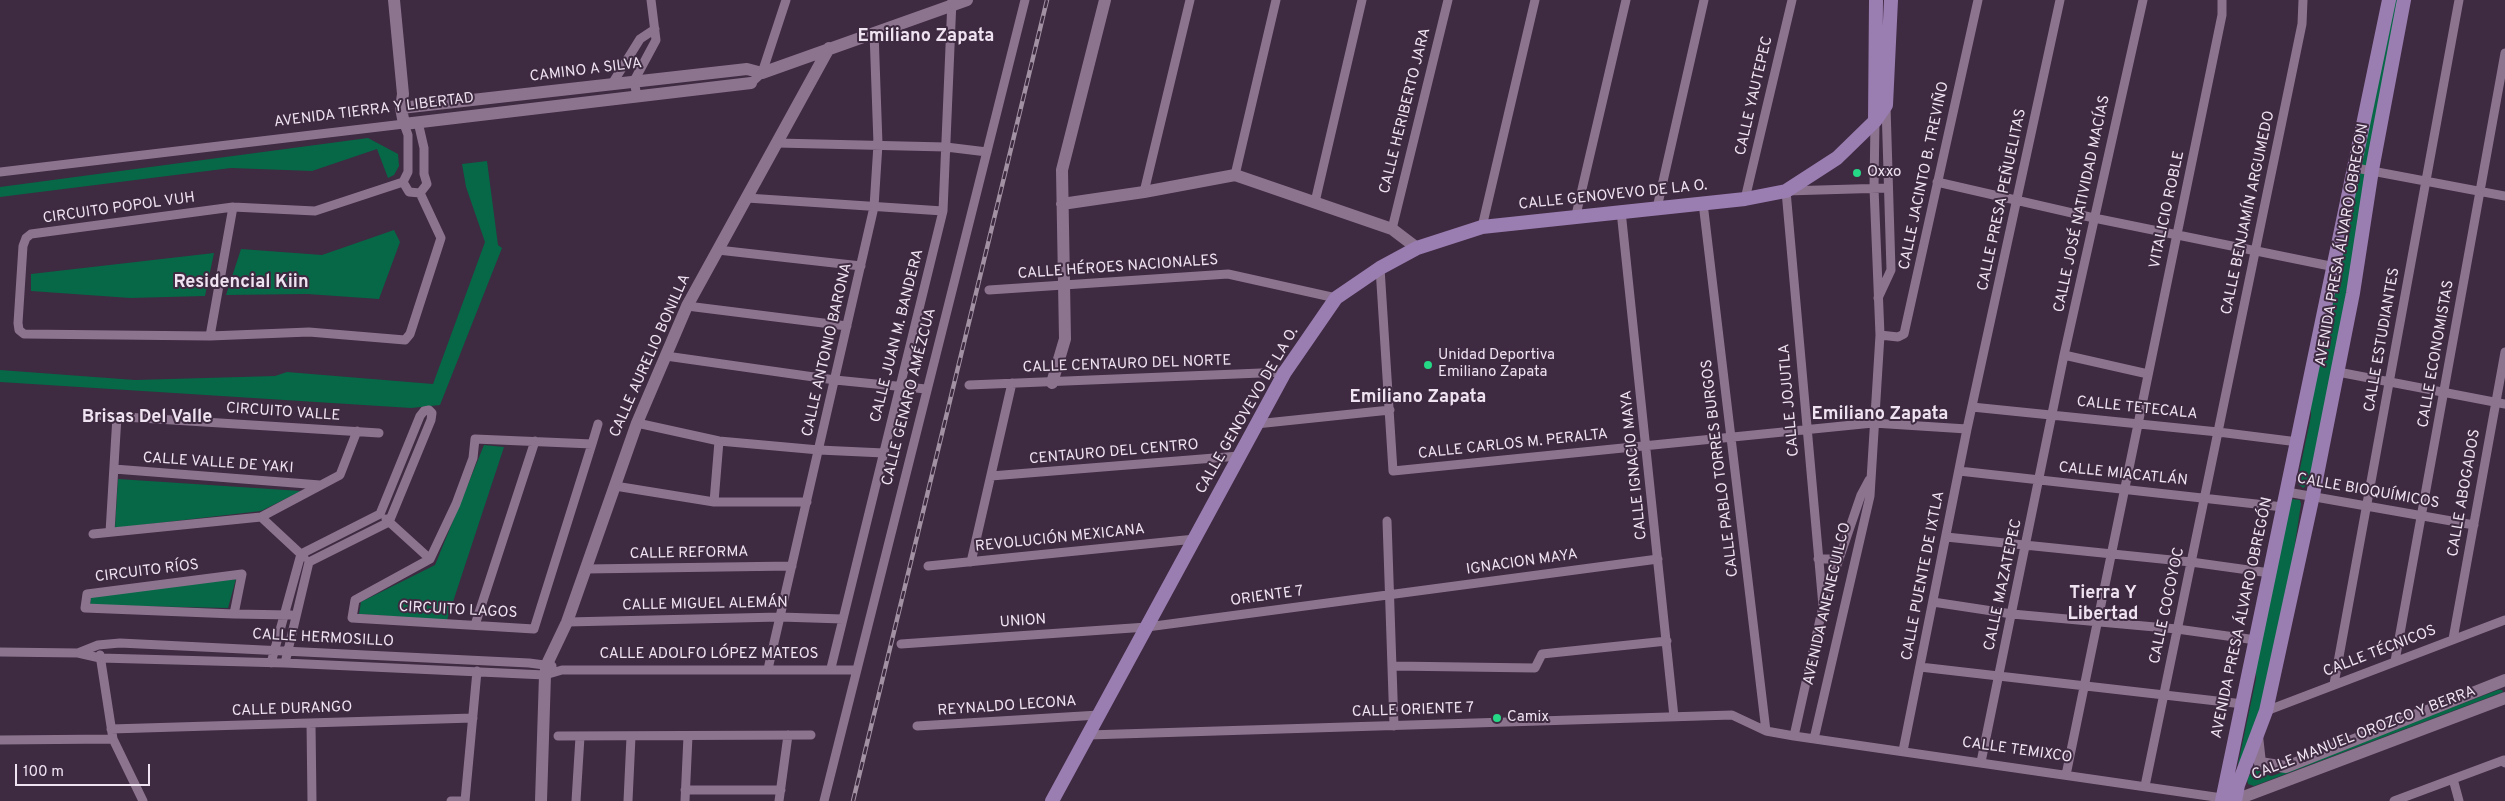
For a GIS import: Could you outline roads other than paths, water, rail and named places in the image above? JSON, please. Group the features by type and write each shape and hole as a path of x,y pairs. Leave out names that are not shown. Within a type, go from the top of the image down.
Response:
{"main road":[{"name":"AVENIDA ANENECUILCO","path":"1874,121 1876,0"},
{"name":"AVENIDA ANENECUILCO","path":"1886,105 1891,0"},
{"name":"AVENIDA PRESA ÁLVARO OBREGON","path":"2335,267 2389,0"},
{"name":"AVENIDA PRESA ÁLVARO OBREGON","path":"2313,495 2353,293 2372,170 2404,0"},
{"name":"CALLE GENOVEVO DE LA O.","path":"1052,801 1285,372 1336,298 1380,268 1417,248 1482,227 1576,215 1745,199 1786,191 1837,158 1874,121 1886,105"},
{"name":"AVENIDA PRESA ÁLVARO OBREGÓN","path":"2228,800 2232,749 2335,267"},
{"path":"2228,800 2241,780 2266,711 2313,495"}],"street":[{"path":"394,0 403,94 407,107 418,122 424,148 424,174 427,184 420,192 409,192 403,182 408,172 410,150 404,124 407,107"},
{"path":"637,96 634,81 656,40 651,0"},
{"path":"762,73 786,0"},
{"path":"751,83 762,73 951,3 967,0"},
{"name":"CALLE GENARO AMÉZCUA","path":"824,801 1024,0"},
{"path":"1052,383 1065,339 1062,170 1105,0"},
{"path":"1144,192 1190,0"},
{"path":"1235,176 1276,0"},
{"path":"1315,202 1362,0"},
{"name":"CALLE HERIBERTO JARA","path":"1392,228 1448,0"},
{"path":"1482,227 1535,0"},
{"path":"1576,215 1626,0"},
{"path":"1657,208 1704,0"},
{"name":"CALLE YAUTEPEC","path":"1745,199 1792,0"},
{"name":"CALLE JACINTO B. TREVIÑO","path":"1880,335 1898,337 1904,334 1978,0"},
{"name":"CALLE PRESA PEÑUELITAS","path":"1972,406 2060,0"},
{"name":"CALLE JOSÉ NATIVIDAD MACÍAS","path":"2053,414 2064,355 2143,0"},
{"name":"VITALICIO ROBLE","path":"2066,775 2222,15 2222,0"},
{"name":"CALLE BENJAMÍN ARGUMEDO","path":"2218,432 2302,24 2303,0"},
{"name":"CALLE ESTUDIANTES","path":"2334,684 2459,0"},
{"name":"CALLE JUAN M. BANDERA","path":"831,668 943,211 951,3"},
{"path":"612,84 640,39 655,29"},
{"name":"CALLE ANTONIO BARONA","path":"768,669 874,207 878,144 874,32"},
{"name":"CALLE AURELIO BONILLA","path":"546,670 567,622 637,423 687,306 829,48"},
{"name":"CALLE ECONOMISTAS","path":"2395,661 2505,53"},
{"name":"CAMINO A SILVA","path":"407,107 748,69 762,73"},
{"name":"AVENIDA TIERRA Y LIBERTAD","path":"0,172 751,83"},
{"path":"587,88 590,102"},
{"path":"511,96 512,111"},
{"name":"AVENIDA ANENECUILCO","path":"1877,301 1891,270 1887,188 1886,105"},
{"name":"AVENIDA ANENECUILCO","path":"1814,739 1870,496 1873,423 1880,335 1877,301 1874,121"},
{"path":"777,143 878,144 946,147 987,152"},
{"path":"2356,168 2505,196"},
{"path":"408,172 416,170 424,174"},
{"path":"1062,204 1235,176 1392,228 1417,248"},
{"name":"CIRCUITO POPOL VUH","path":"403,182 315,212 232,207 31,234 26,238 23,246 19,330 24,334 210,336 309,332 405,340 410,334 442,238 420,192"},
{"path":"1938,182 2094,218 2335,267"},
{"name":"CALLE GENOVEVO DE LA O.","path":"1786,191 1887,188"},
{"name":"CALLE JOJUTLA","path":"1786,191 1823,606"},
{"path":"747,198 943,211"},
{"name":"CALLE PABLO TORRES BURGOS","path":"1703,203 1766,730"},
{"path":"210,336 232,207"},
{"name":"CALLE IGNACIO MAYA","path":"1621,211 1674,717"},
{"path":"718,250 861,266"},
{"path":"1256,424 1390,410 1380,268"},
{"name":"CALLE HÉROES NACIONALES","path":"989,290 1063,287 1228,274 1336,298"},
{"path":"687,306 848,326"},
{"name":"CALLE ABOGADOS","path":"2453,639 2474,524 2500,403 2505,352"},
{"path":"2064,355 2148,374"},
{"path":"666,356 835,380 926,389"},
{"name":"CALLE CENTAURO DEL NORTE","path":"969,385 1285,372"},
{"path":"2338,372 2500,403"},
{"path":"972,562 1012,383"},
{"name":"CALLE TETECALA","path":"1972,406 2298,442"},
{"name":"CALLE PUENTE DE IXTLA","path":"1903,751 1972,406"},
{"path":"271,663 286,615 301,554 380,514 420,416 424,411 429,410 432,413 431,420 389,522 309,562 285,663"},
{"name":"CALLE CARLOS M. PERALTA","path":"1390,410 1393,471 1806,428 1873,423 1967,429"},
{"name":"CALLE MAZATEPEC","path":"1981,762 2053,414"},
{"name":"CIRCUITO VALLE","path":"93,415 379,433"},
{"path":"110,532 117,416"},
{"path":"637,423 719,441 819,450 884,453"},
{"name":"CIRCUITO LAGOS","path":"430,559 355,600 352,618 534,629 598,424"},
{"name":"CIRCUITO VALLE","path":"93,534 260,517 340,475 357,431"},
{"name":"CALLE COCOYOC","path":"2145,786 2218,432"},
{"path":"380,514 430,559 456,504 473,458 475,439 592,444"},
{"path":"714,502 719,441"},
{"path":"475,625 535,442"},
{"name":"CENTAURO DEL CENTRO","path":"991,476 1239,456"},
{"name":"CALLE VALLE DE YAKI","path":"114,469 320,486"},
{"name":"CALLE MIACATLÁN","path":"1959,471 2283,507"},
{"name":"AVENIDA ANENECUILCO","path":"1794,736 1823,606 1861,495 1871,476"},
{"path":"615,486 714,502 807,502"},
{"name":"CALLE BIOQUÍMICOS","path":"2287,492 2474,524"},
{"path":"260,517 309,562"},
{"path":"1387,521 1394,726"},
{"path":"1946,537 2191,562 2270,573"},
{"name":"REVOLUCIÓN MEXICANA","path":"928,566 1195,539"},
{"name":"IGNACION MAYA","path":"1390,595 1658,559"},
{"path":"1818,559 1838,559"},
{"name":"CALLE REFORMA","path":"586,569 792,566"},
{"name":"CIRCUITO RÍOS","path":"234,614 242,574 87,594 85,608 234,614 296,615"},
{"name":"ORIENTE 7","path":"1147,627 1390,595"},
{"path":"1933,602 2012,614 2177,628 2256,640"},
{"name":"CALLE MIGUEL ALEMÁN","path":"567,622 780,617 843,619"},
{"name":"CALLE TÉCNICOS","path":"2266,711 2505,620"},
{"name":"UNION","path":"901,644 1147,627"},
{"path":"1393,666 1534,668 1542,654 1667,641"},
{"name":"CALLE HERMOSILLO","path":"78,653 98,645 120,643 274,650 546,670"},
{"path":"98,645 112,739 142,801"},
{"path":"0,652 78,653"},
{"name":"CALLE HERMOSILLO","path":"78,653 100,658 477,671 546,670"},
{"path":"1920,667 2242,704"},
{"name":"CALLE ADOLFO LÓPEZ MATEOS","path":"546,670 831,668 856,670"},
{"path":"541,801 546,670"},
{"path":"451,801 465,801 477,671"},
{"name":"CALLE MANUEL OROZCO Y BERRA","path":"2257,736 2260,763 2286,767 2505,680"},
{"name":"CALLE MANUEL OROZCO Y BERRA","path":"2228,800 2255,792 2505,698"},
{"name":"REYNALDO LECONA","path":"917,726 1099,715"},
{"name":"CALLE ORIENTE 7","path":"1088,735 1732,715 1766,730 1794,736"},
{"name":"CALLE DURANGO","path":"111,729 473,718"},
{"path":"311,723 312,801"},
{"path":"780,801 788,735"},
{"path":"558,736 630,738 811,735"},
{"path":"685,801 688,736"},
{"name":"CALLE TEMIXCO","path":"1794,736 2145,786 2228,800"},
{"path":"576,801 580,737"},
{"path":"628,801 630,738"},
{"path":"0,740 112,739"},
{"path":"2232,749 2236,770 2241,780 2255,792"},
{"path":"2394,801 2504,760 2505,763"},
{"path":"2453,779 2459,801"},
{"path":"685,790 781,790"}],"railway":[{"path":"853,801 1047,0"}],"place":[{"name":"Oxxo","path":"1857,173"},
{"name":"Unidad Deportiva Emiliano Zapata","path":"1428,365"},
{"name":"Camix","path":"1497,718"}],"district":[{"name":"Emiliano Zapata","path":"926,37"},
{"name":"Residencial Kiin","path":"241,283"},
{"name":"Emiliano Zapata","path":"1418,398"},
{"name":"Emiliano Zapata","path":"1880,415"},
{"name":"Brisas Del Valle","path":"147,418"},
{"name":"Tierra Y Libertad","path":"2103,604"}]}
